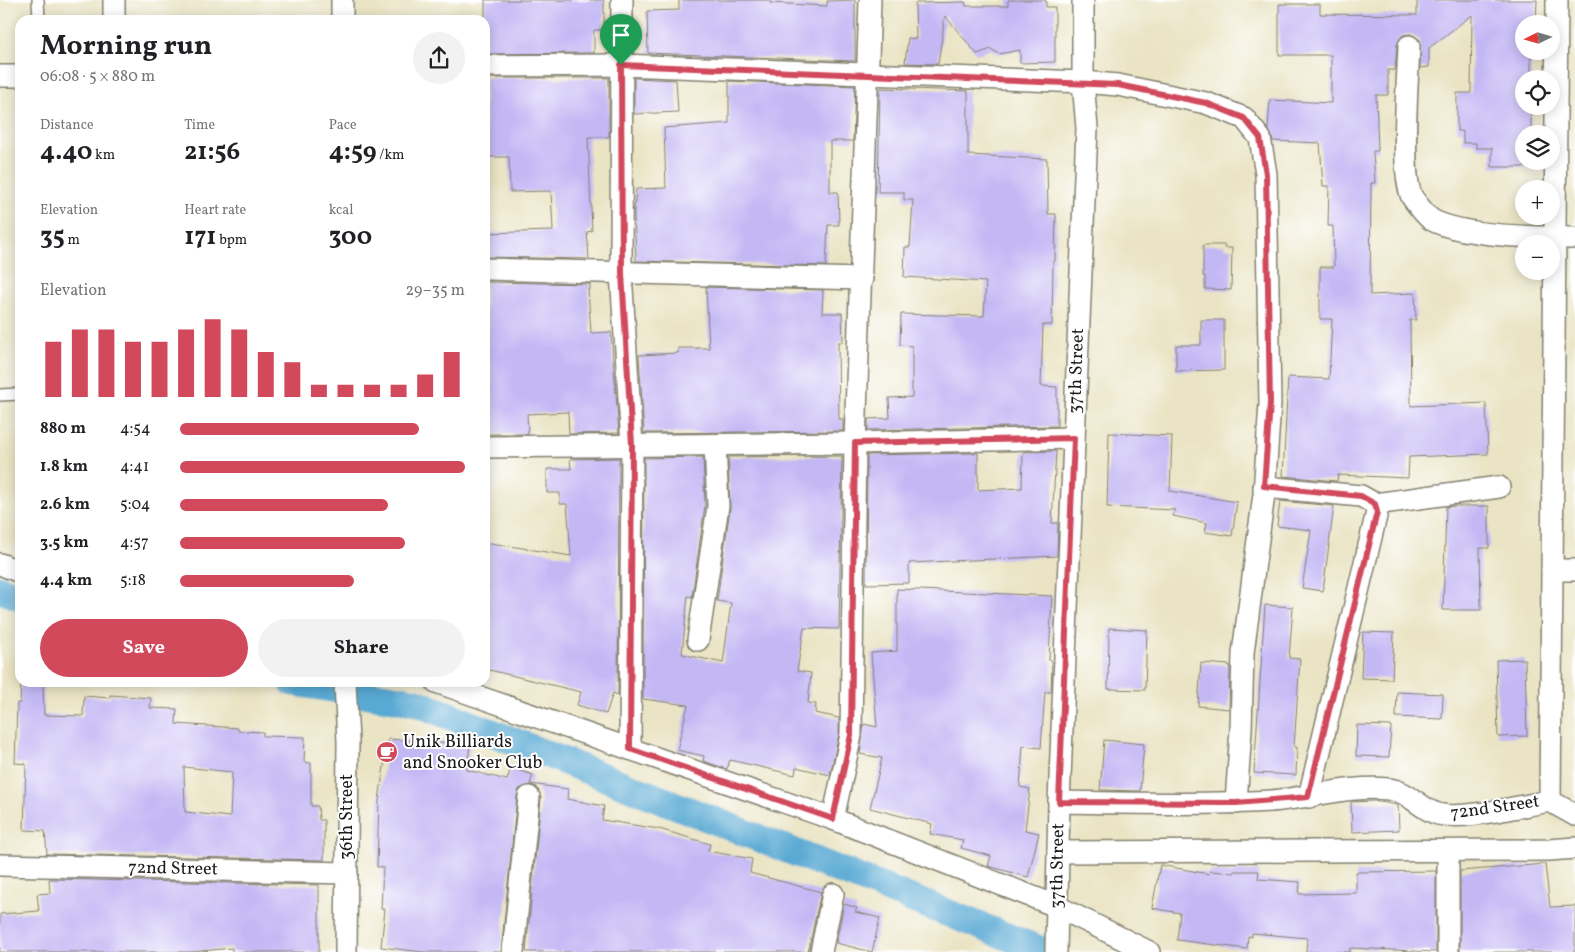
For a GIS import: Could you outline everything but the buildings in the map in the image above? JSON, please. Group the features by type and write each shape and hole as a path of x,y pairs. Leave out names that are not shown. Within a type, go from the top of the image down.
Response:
{"street":[{"path":"114,0 114,15"},
{"path":"342,0 342,15"},
{"path":"622,0 622,273 632,445 630,749"},
{"path":"833,819 851,735 855,443 870,0"},
{"name":"37th Street","path":"1056,952 1059,802 1087,128 1083,82 1083,0"},
{"path":"1550,800 1552,570 1565,238 1557,0"},
{"path":"1409,46 1406,165 1412,196 1431,219 1448,226 1481,232 1565,238"},
{"path":"490,66 621,65 1083,82 1118,85 1206,103 1244,118 1260,138 1266,174 1270,403 1264,486 1243,653 1241,729 1236,803"},
{"path":"0,76 15,76"},
{"path":"490,269 862,279"},
{"path":"490,446 715,445 1074,438"},
{"path":"698,640 718,506 715,445"},
{"path":"1264,486 1361,496 1375,504 1499,487"},
{"path":"1308,797 1377,512 1375,504"},
{"path":"0,564 15,570"},
{"path":"1552,570 1575,570"},
{"name":"36th Street","path":"345,687 348,742 346,952"},
{"path":"450,687 833,819 1057,916 1149,952"},
{"name":"72nd Street","path":"1059,802 1236,803 1308,797 1360,790 1390,789 1416,799 1434,813 1452,817 1550,800 1575,815"},
{"path":"513,952 529,797"},
{"path":"1058,852 1448,851 1575,848"},
{"path":"1448,851 1448,952"},
{"name":"72nd Street","path":"0,865 346,872"},
{"path":"821,952 833,894"}],"lane":[{"path":"38,0 39,15"},
{"path":"0,395 15,394"}],"waterway":[{"path":"0,589 15,595"},
{"path":"323,687 415,702 1046,952"}],"place":[{"name":"Unik Billiards and Snooker Club","path":"387,752"}],"route":[{"path":"621,65 1083,82 1118,85 1206,103 1244,118 1260,138 1266,174 1270,403 1264,486 1361,496 1375,504 1377,512 1308,797 1236,803 1059,802 1074,438 855,443 851,735 833,819 630,749 632,445 622,273 621,65"}]}
